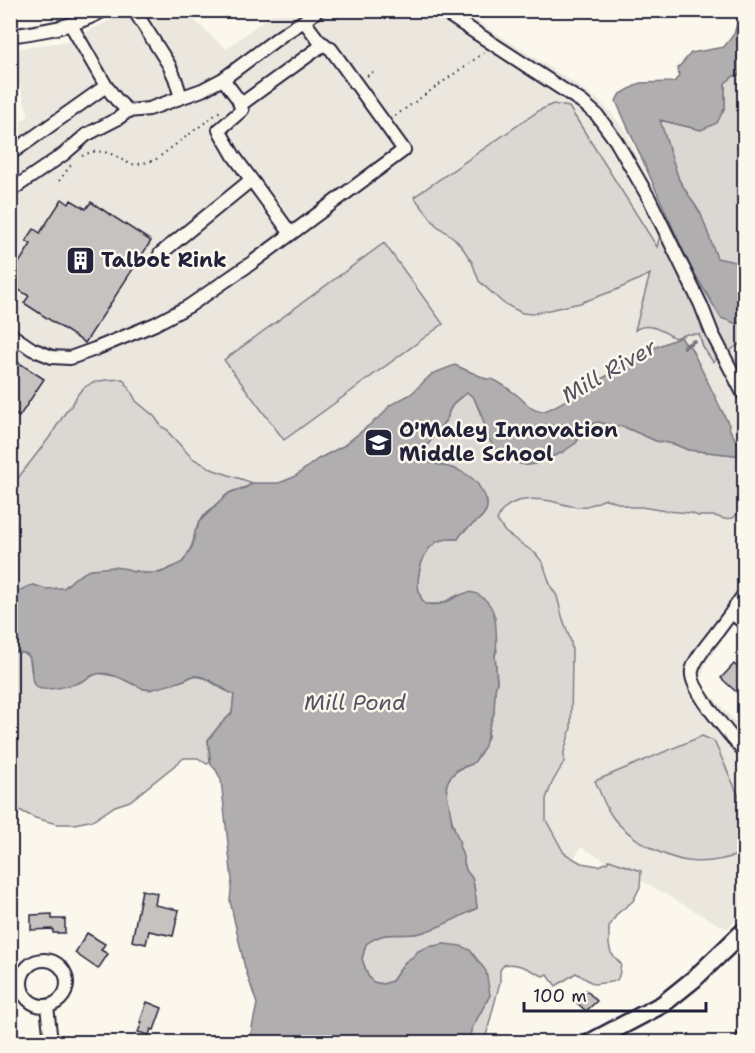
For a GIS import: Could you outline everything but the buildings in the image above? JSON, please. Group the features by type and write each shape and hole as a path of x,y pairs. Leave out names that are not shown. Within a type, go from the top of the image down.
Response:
{"main road":[{"path":"591,1042 663,1004 694,979 744,931"}],"street":[{"path":"10,36 71,25 104,10"},
{"path":"134,10 169,65 181,97"},
{"path":"10,191 64,154 86,135 128,111 149,108 202,90 223,79 318,10"},
{"path":"441,10 582,102 597,115 616,141 650,200 701,305 712,333 744,395"},
{"path":"10,334 32,349 52,357 70,358 155,324 189,306 405,150 331,49 319,41 304,21"},
{"path":"71,25 106,86 128,111"},
{"path":"240,105 324,44"},
{"path":"223,79 238,99 242,110 219,130 234,156 291,234"},
{"path":"10,154 106,86"},
{"path":"160,254 251,180"},
{"path":"744,594 704,649 694,664 692,672 694,687 744,752"},
{"path":"732,613 744,623"},
{"path":"47,1006 51,1042"},
{"path":"742,1042 744,1036"}],"path":[{"path":"396,116 486,51 492,43"},
{"path":"367,76 373,72"},
{"path":"79,158 90,152 102,151 131,164 150,162 223,109"},
{"path":"59,181 74,161"}],"shaded area":[{"name":"O'Maley Innovation Middle School","path":"128,11 184,11 226,49 276,11 461,11 598,100 626,133 744,367 744,608 706,663 701,679 702,685 744,732 744,911 727,929 581,847 536,923 11,565 10,127 29,116 12,61 11,50 68,41"},
{"path":"744,73 744,341 713,362 703,347 699,334 687,334 675,338 660,330 645,326 635,330 650,274 580,303 531,314 522,313 503,303 479,281 472,262 462,247 436,225 414,197 540,110 553,104 569,107 657,247 664,220 684,188 679,180 659,120 701,130 725,107 725,83 734,76"},
{"path":"384,243 443,324 284,440 224,360"},
{"path":"123,379 136,401 154,416 162,427 168,430 192,458 214,470 253,483 228,494 205,515 198,524 185,558 171,568 153,573 137,571 75,578 64,588 46,589 34,585 11,599 11,487 49,438 82,389 98,381"},
{"path":"468,393 474,398 481,415 518,463 526,465 535,464 576,443 594,423 600,422 615,427 622,426 656,441 674,444 688,450 744,456 744,508 733,518 724,519 715,516 630,507 606,499 579,507 527,499 506,507 497,520 505,532 536,554 543,563 551,587 557,596 571,642 571,728 564,752 564,762 546,799 546,820 564,853 581,863 599,866 609,860 641,871 640,887 633,901 617,914 609,927 611,953 621,964 617,980 594,984 576,973 556,986 547,974 543,976 519,966 504,965 500,970 500,982 483,1042 470,1042 471,1030 490,995 445,944 418,951 405,962 392,981 383,984 373,982 368,976 362,959 366,944 374,939 387,935 427,931 477,908 473,881 466,870 450,812 447,786 455,772 472,764 488,737 494,713 497,682 495,637 458,595 440,604 425,604 421,598 418,581 421,564 429,548 440,540 458,539 464,531 484,515 486,510 487,501 458,470 428,462 424,456 426,447 448,417 452,406"},
{"path":"11,652 27,655 31,671 79,683 98,673 119,677 150,690 193,676 205,678 234,694 232,713 208,740 210,762 207,764 198,758 184,758 130,801 115,806 94,820 74,824 57,824 35,818 11,804"},
{"path":"702,736 714,741 744,808 744,853 704,862 680,860 668,856 642,843 627,832 611,815 595,781"}],"water":[{"path":"741,11 744,11 744,73 734,76 725,83 725,107 717,123 701,130 660,120 679,180 701,214 717,258 744,262 744,322 737,324 721,318 690,266 616,101 619,95 640,83 674,82 679,76 678,68 691,53 724,47 734,34"},
{"name":"Mill Pond","path":"681,337 691,348 744,456 688,450 674,444 656,441 622,426 615,427 599,422 594,423 576,443 561,453 535,464 518,463 497,452 490,441 474,398 468,393 452,406 448,417 426,447 424,456 428,462 466,474 477,483 487,503 482,516 458,539 441,540 429,548 421,564 418,581 421,598 425,604 440,604 466,593 477,594 488,602 495,618 497,682 494,713 485,746 476,760 458,769 446,786 452,823 460,843 466,870 472,878 477,908 427,931 387,935 374,939 366,944 362,959 368,976 373,982 383,984 392,981 405,962 418,951 428,947 445,944 470,950 486,971 490,995 471,1030 470,1042 249,1042 257,1004 245,968 230,901 232,880 221,780 211,765 208,740 232,713 234,695 198,676 144,689 102,673 68,686 38,688 33,681 28,655 22,652 11,652 11,599 16,592 29,586 34,585 46,589 64,588 75,578 91,569 114,567 128,569 132,572 160,573 183,562 193,545 199,522 229,493 253,483 279,483 294,477 318,459 343,446 383,414 390,405 411,394 432,374 455,365 484,378 497,381 532,408 544,411 582,391 585,387 646,351"}],"waterway":[{"name":"Mill River","path":"684,347 694,341"}],"place":[{"name":"Talbot Rink","path":"80,260"},
{"name":"O'Maley Innovation Middle School","path":"378,442"}]}
